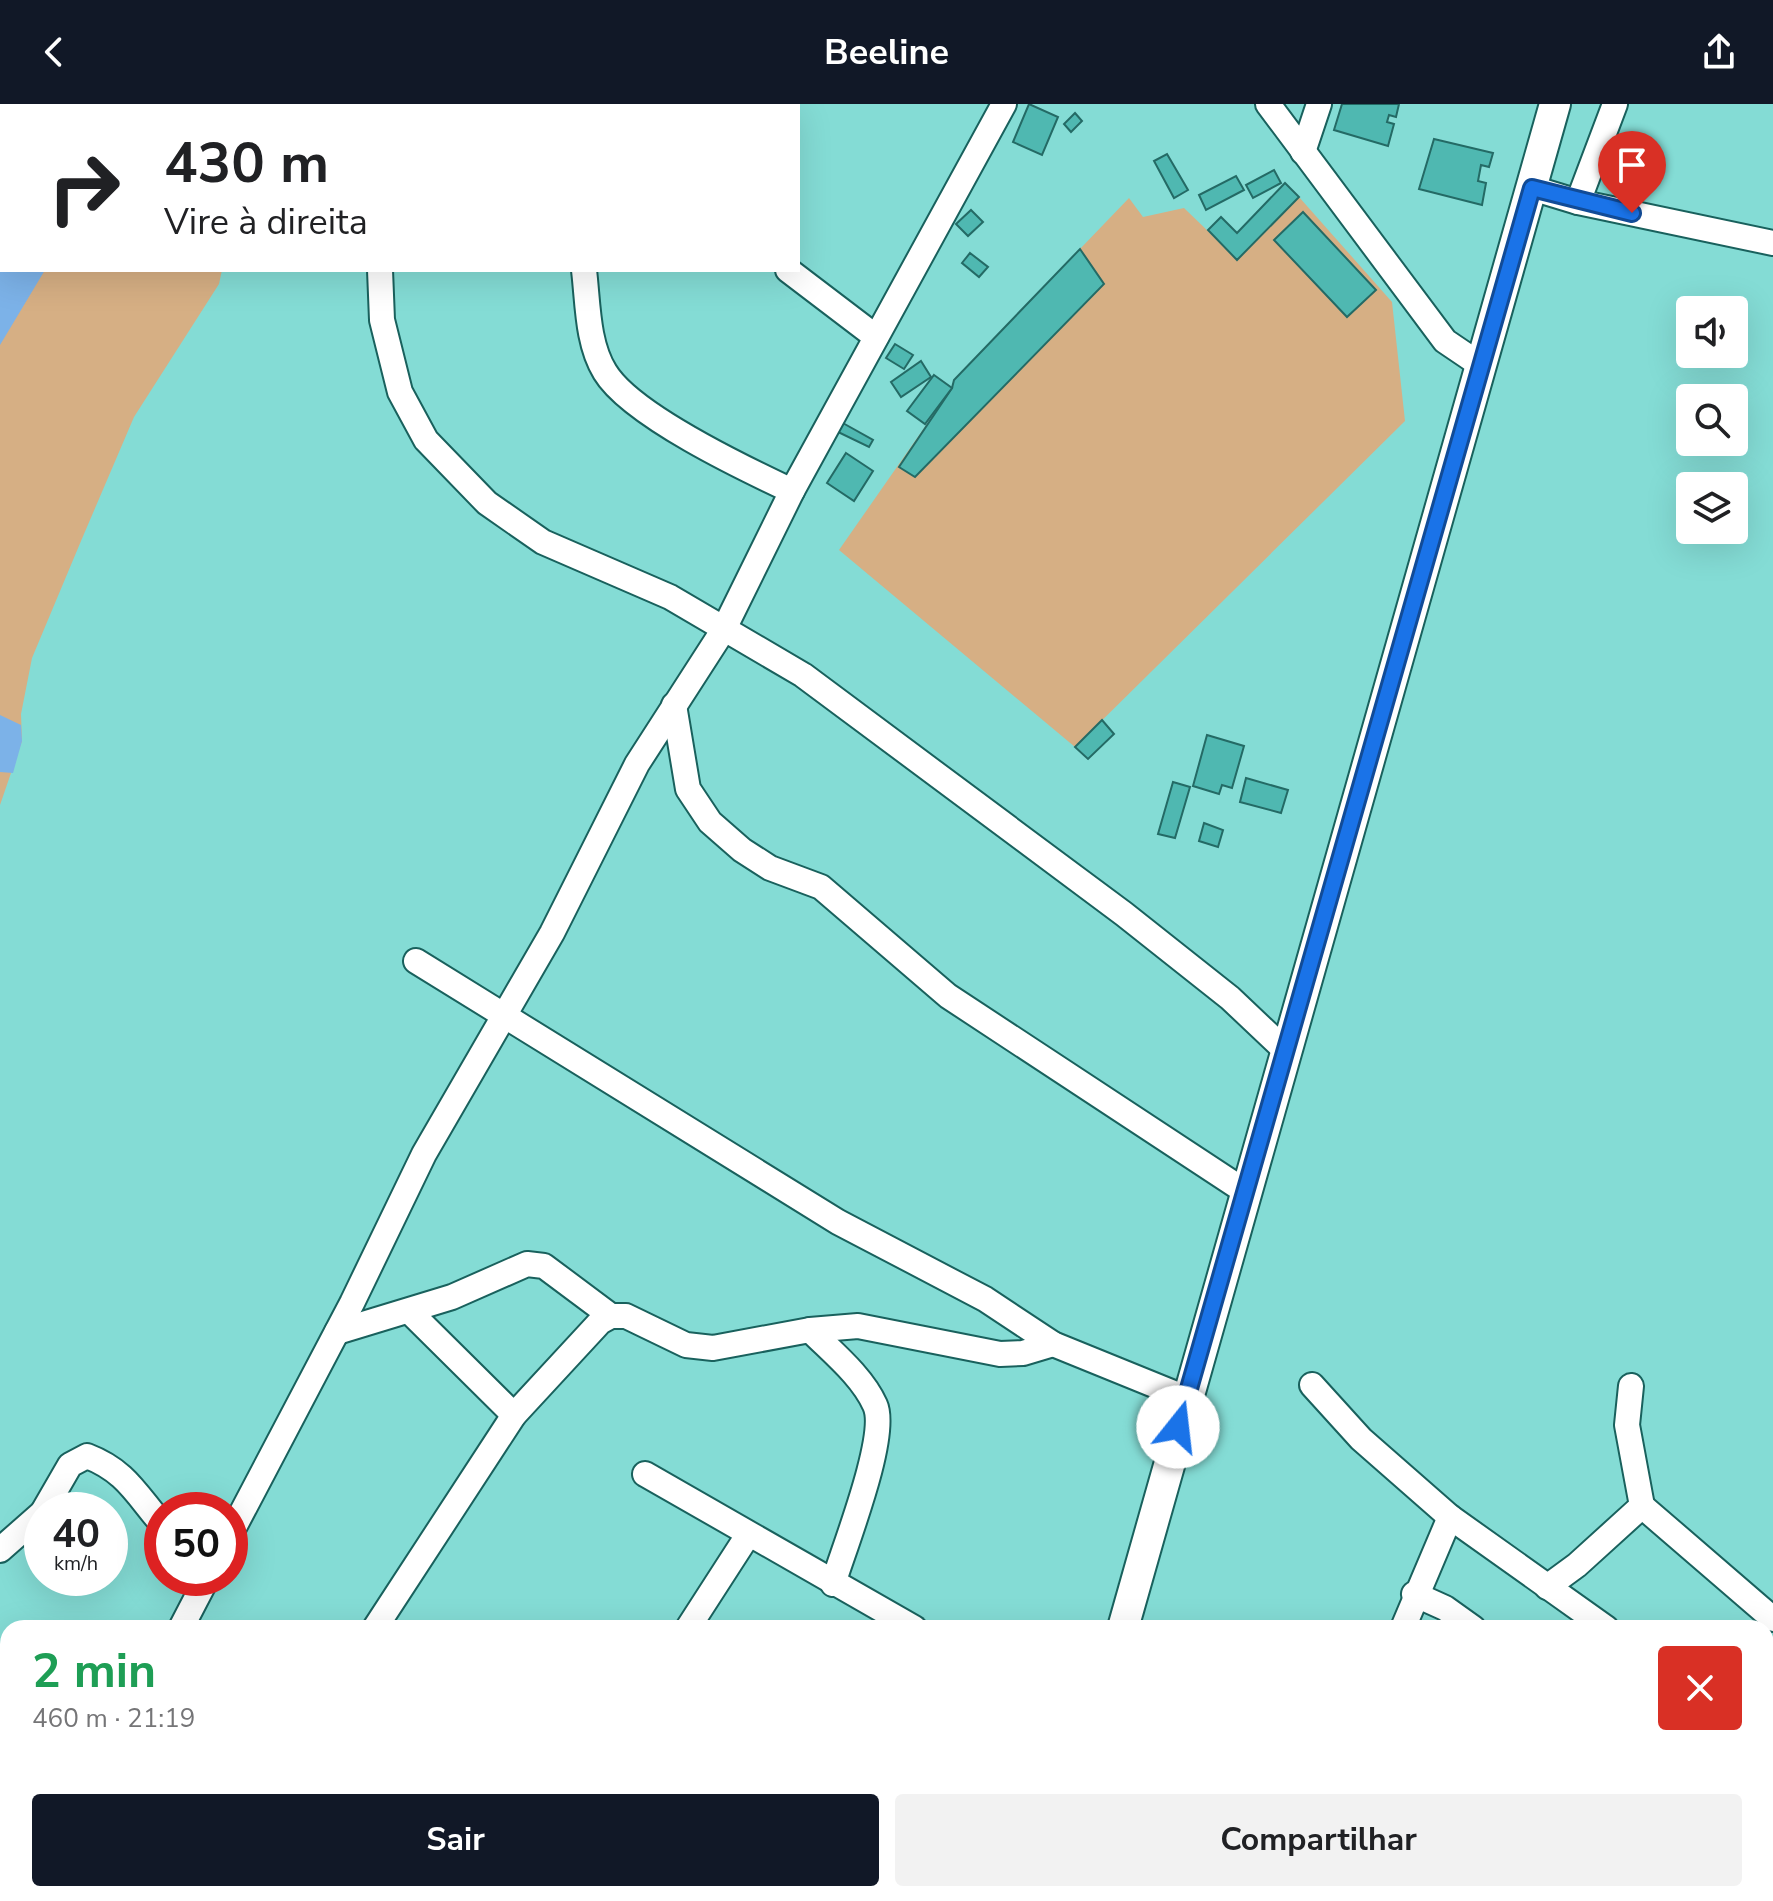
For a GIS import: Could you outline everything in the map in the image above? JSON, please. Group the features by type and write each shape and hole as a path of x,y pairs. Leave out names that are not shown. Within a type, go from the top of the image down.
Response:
{"main road":[{"path":"1125,1620 1555,104"}],"street":[{"path":"248,1501 337,1332 424,1154 559,921 637,764 724,629 792,491 1004,104"},
{"path":"1268,104 1445,341 1479,364"},
{"path":"1303,152 1319,104"},
{"path":"1578,202 1615,104"},
{"path":"1532,188 1578,202 1773,243"},
{"path":"380,272 382,320 400,392 426,440 487,503 543,542 670,597 803,675 891,738 1219,988 1286,1051"},
{"path":"584,272 593,342 605,372 621,391 723,456 792,491"},
{"path":"791,272 876,337"},
{"path":"674,705 688,789 710,822 742,850 770,868 821,887 948,996 1246,1192"},
{"path":"416,961 838,1222 985,1299 1053,1344 1108,1370 1186,1398"},
{"path":"337,1332 452,1297 527,1264 544,1266 611,1316"},
{"path":"409,1311 514,1415"},
{"path":"380,1620 514,1415 600,1322 611,1316 626,1316 686,1345 713,1348 810,1330 858,1326 1000,1354 1023,1353 1053,1344"},
{"path":"810,1330 858,1380 876,1406 880,1433 833,1584"},
{"path":"1312,1385 1361,1439 1450,1517 1594,1620"},
{"path":"1631,1386 1627,1425 1642,1506 1773,1619"},
{"path":"54,1492 70,1465 87,1456 111,1465 144,1501"},
{"path":"645,1474 899,1620"},
{"path":"1547,1587 1577,1565 1642,1506"},
{"path":"1406,1620 1414,1594 1450,1517"},
{"path":"0,1550 24,1528"},
{"path":"693,1620 748,1535"},
{"path":"1414,1594 1445,1608 1462,1620"},
{"path":"185,1620 198,1596"}],"shaded area":[{"path":"1299,197 1392,302 1405,421 1075,747 839,550 952,388 954,380 1129,198 1143,217 1184,208 1237,259"},
{"path":"0,272 222,272 219,284 134,417 32,658 21,714 22,741 0,805"}],"water":[{"path":"0,272 44,272 0,345"},
{"path":"0,715 21,725 22,741 13,773 0,772"}],"building":[{"path":"1029,104 1058,117 1042,155 1013,142"},
{"path":"1342,104 1399,104 1396,117 1389,115 1387,122 1394,124 1388,146 1334,130"},
{"path":"1075,113 1082,121 1071,132 1064,124"},
{"path":"1434,139 1493,153 1489,167 1481,165 1478,181 1486,183 1482,205 1419,189"},
{"path":"1167,154 1188,190 1174,198 1154,161"},
{"path":"1274,170 1281,183 1253,198 1246,185"},
{"path":"1236,176 1244,190 1206,210 1199,195"},
{"path":"1285,183 1299,197 1237,260 1208,230 1221,217 1237,233"},
{"path":"971,210 983,222 968,236 956,224"},
{"path":"1303,212 1376,290 1347,317 1274,240"},
{"path":"1080,249 1104,284 915,477 899,467 952,388 954,380"},
{"path":"970,253 988,267 979,277 962,263"},
{"path":"895,344 913,355 904,369 886,358"},
{"path":"921,361 931,377 901,397 891,382"},
{"path":"934,375 952,388 925,424 907,411"},
{"path":"841,422 873,440 869,447 836,431"},
{"path":"846,453 873,471 854,501 827,483"},
{"path":"1102,720 1114,734 1088,759 1075,747"},
{"path":"1207,735 1244,746 1232,788 1222,785 1219,794 1193,786"},
{"path":"1246,778 1288,790 1281,813 1240,802"},
{"path":"1173,782 1190,787 1175,838 1158,834"},
{"path":"1204,823 1223,830 1218,847 1199,841"}],"route":[{"path":"1178,1427 1479,364 1532,188 1578,202 1632,213"}]}
